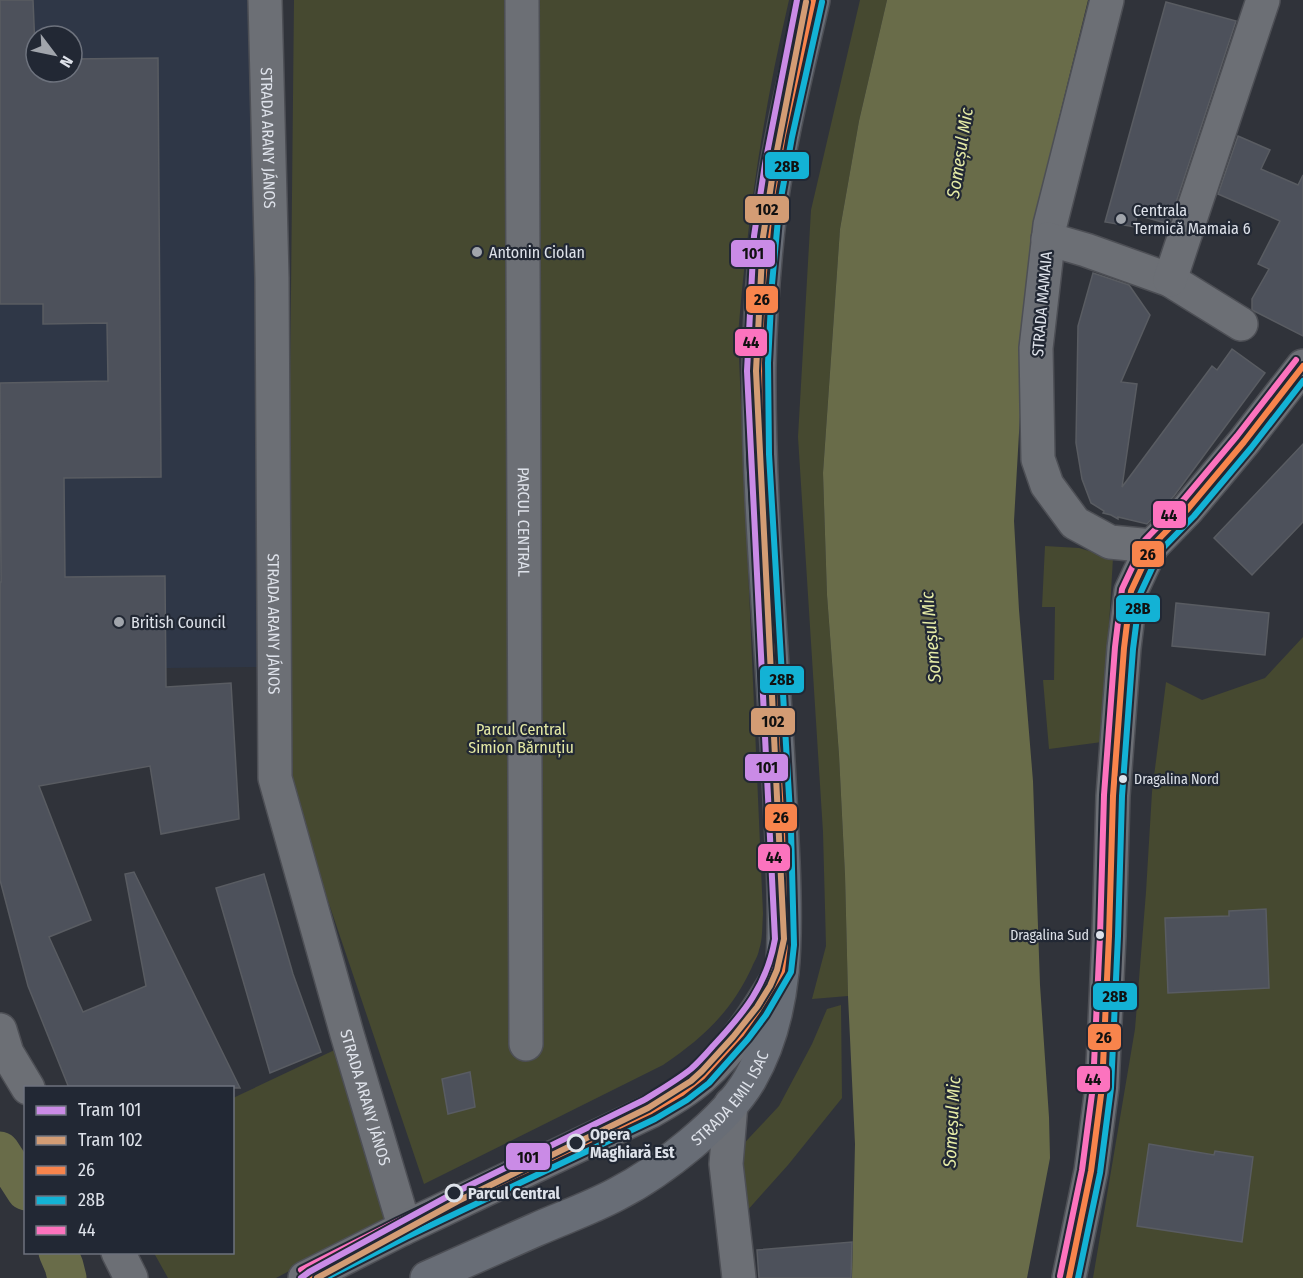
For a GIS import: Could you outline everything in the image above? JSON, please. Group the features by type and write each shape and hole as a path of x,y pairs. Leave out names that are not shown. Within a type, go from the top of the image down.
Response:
{"main road":[{"path":"782,971 785,945 785,905 760,454 759,363 770,208 783,135 813,0"},
{"name":"STRADA EMIL ISAC","path":"428,1278 617,1194 654,1172 709,1127 732,1104 750,1080 769,1040 776,1014 782,971"}],"street":[{"name":"STRADA ARANY JÁNOS","path":"265,0 272,278 275,778 403,1222 402,1229"},
{"name":"PARCUL CENTRAL","path":"522,0 526,1044"},
{"name":"STRADA MAMAIA","path":"1107,0 1050,225 1036,348 1038,459 1047,485 1075,523 1110,542 1152,546"},
{"path":"1170,280 1263,0"},
{"path":"1048,239 1170,280 1241,324"},
{"path":"1069,1278 1090,1171 1102,1087 1109,958 1113,796 1131,591 1152,546 1194,502 1303,366"},
{"name":"STRADA EMIL ISAC","path":"305,1278 402,1229 651,1111 682,1093 702,1077 741,1034 782,971"},
{"path":"0,1030 7,1053 27,1086"},
{"path":"732,1104 726,1164 739,1278"},
{"path":"119,1254 130,1278"}],"shaded area":[{"path":"0,0 253,0 260,667 0,670"}],"green space":[{"name":"Parcul Central Simion Bărnuțiu","path":"294,0 789,0 771,83 757,167 738,335 763,914 762,937 756,959 744,983 726,1010 703,1034 663,1065 424,1184 286,777"},
{"path":"860,0 887,0 859,121 840,229 823,473 827,595 845,875 848,996 812,999 826,946 823,832 798,437 811,210"},
{"path":"1045,546 1079,548 1113,558 1102,742 1049,749 1043,680 1054,680 1055,607 1042,607"},
{"path":"1303,637 1303,1278 1093,1278 1135,1029 1152,792 1166,682 1202,700 1265,678"},
{"path":"841,1005 842,1098 788,1165 746,1212 735,1153 779,1106 812,1044 827,1009"},
{"path":"343,1046 393,1216 276,1278 168,1278 155,1254 234,1254 234,1098"}],"water":[{"name":"Someșul Mic","path":"887,0 1088,0 1055,134 1037,225 1026,309 1014,521 1033,781 1040,985 1050,1158 1027,1278 852,1278 855,1144 845,875 827,595 823,473 840,229 859,121"}],"building":[{"path":"0,0 33,0 34,24 24,24 24,84 84,84 84,59 158,58 161,477 64,478 65,577 165,576 166,687 231,683 239,819 161,834 150,766 39,786 91,920 49,937 83,1012 146,986 125,874 134,872 240,1088 234,1088 234,1086 68,1086 28,986 0,880 0,383 108,381 107,323 43,324 43,304 0,304"},
{"path":"1166,2 1236,21 1169,224 1137,215 1135,227 1105,222"},
{"path":"1238,136 1270,150 1261,169 1298,185 1303,175 1303,336 1252,310 1252,299 1269,269 1258,264 1280,221 1218,194"},
{"path":"1093,273 1129,285 1150,315 1121,382 1137,384 1122,487 1212,366 1217,370 1232,349 1265,373 1174,496 1147,524 1118,517 1118,519 1103,513 1104,511 1091,503 1082,479 1076,443 1078,326"},
{"path":"1303,444 1303,522 1252,575 1214,538"},
{"path":"1176,603 1269,613 1265,655 1172,646"},
{"path":"264,874 293,974 321,1052 270,1073 216,888"},
{"path":"1266,909 1269,988 1168,993 1165,918 1229,916 1229,911"},
{"path":"470,1072 475,1107 448,1114 442,1079"},
{"path":"1149,1144 1214,1155 1215,1151 1253,1157 1242,1242 1137,1226"},
{"path":"852,1242 851,1278 759,1278 757,1250"}],"waterway":[{"path":"0,1151 24,1188"},
{"path":"59,1254 67,1278"}],"tram line":[{"name":"101","path":"301,1278 454,1193 644,1100 674,1081 697,1064 735,1022 753,997 766,970 775,939 747,371 754,236 765,164 797,0"},
{"name":"102","path":"317,1278 458,1201 648,1108 691,1081 733,1037 757,1007 777,970 784,939 756,371 763,237 774,166 806,2"}],"transit line":[{"name":"44","path":"301,1270 398,1221 647,1103 677,1086 696,1070 734,1028 773,968 776,944 773,830 751,455 750,363 761,206 774,133 804,0"},
{"name":"26","path":"305,1278 402,1229 651,1111 682,1093 702,1077 741,1034 782,971 785,945 782,830 760,454 759,363 770,208 783,135 813,0"},
{"name":"28B","path":"325,1278 655,1119 687,1100 709,1083 748,1039 766,1015 791,972 794,945 791,830 769,454 768,363 779,209 792,137 822,2"},
{"name":"44","path":"1060,1276 1082,1170 1093,1086 1104,795 1115,647 1122,589 1145,540 1180,504 1296,360"},
{"name":"26","path":"1069,1278 1091,1171 1102,1087 1113,796 1124,648 1131,591 1152,546 1187,510 1303,366"},
{"name":"28B","path":"1078,1278 1100,1173 1111,1088 1122,796 1133,649 1140,594 1160,551 1194,516 1303,381"}],"place":[{"name":"Centrala Termică Mamaia 6","path":"1121,219"},
{"name":"Antonin Ciolan","path":"477,252"},
{"name":"British Council","path":"119,622"},
{"name":"Dragalina Nord","path":"1123,779"},
{"name":"Dragalina Sud","path":"1100,935"},
{"name":"Opera Maghiară Est","path":"576,1143"},
{"name":"Parcul Central","path":"454,1193"}]}
